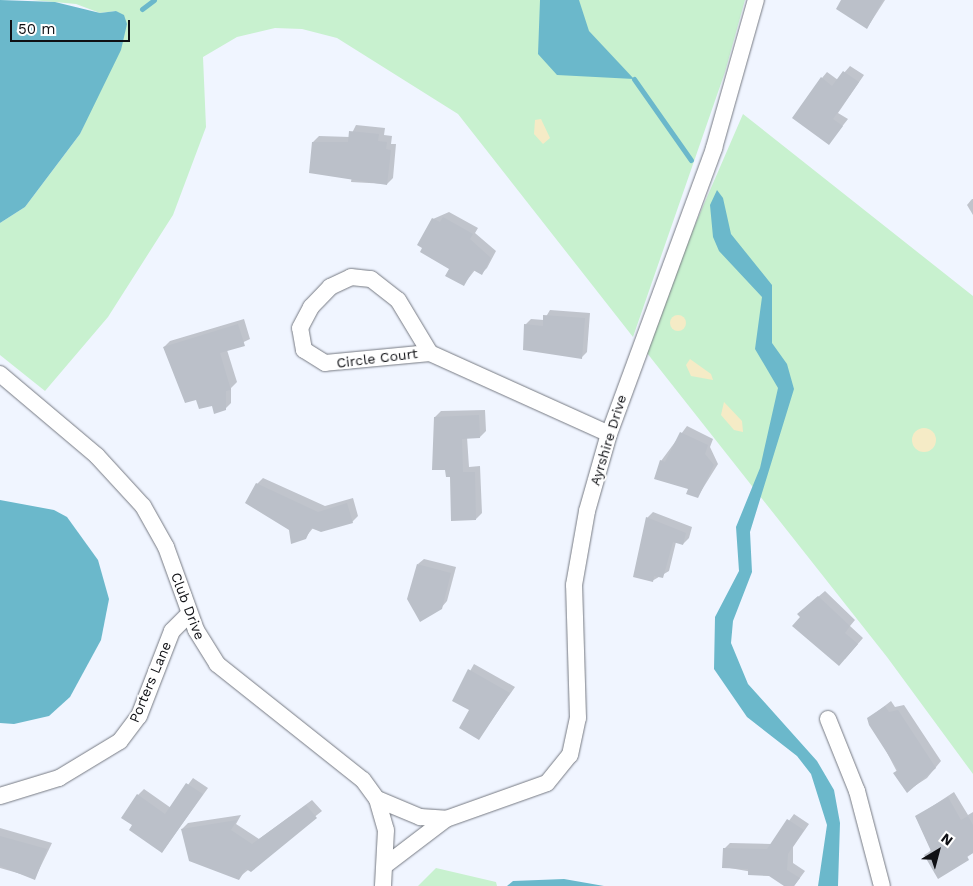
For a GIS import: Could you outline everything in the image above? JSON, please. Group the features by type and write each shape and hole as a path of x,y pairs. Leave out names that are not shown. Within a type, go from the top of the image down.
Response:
{"street":[{"name":"Ayrshire Drive","path":"387,864 446,819 534,791 559,773 570,755 578,718 572,632 576,568 608,434 714,148 756,0"},
{"name":"Circle Court","path":"430,353 390,292 378,282 361,277 330,287 311,307 300,328 304,350 325,364 430,353 608,434"},
{"name":"Club Drive","path":"0,374 133,492 166,547 189,614 202,643 229,677 339,758 376,799 386,830 387,864 383,886"},
{"name":"Porters Lane","path":"0,796 59,778 120,741 139,716 172,631 189,614"},
{"path":"828,719 857,791 882,886"},
{"name":"Ayrshire Drive","path":"376,799 420,817 446,819"}],"green space":[{"path":"32,0 745,0 725,72 633,337 458,114 337,38 302,29 275,28 237,37 203,57 206,127 173,215 108,317 45,391 0,355 0,223 25,207 80,134 127,24 116,11 100,13 76,4"},
{"path":"743,114 973,296 973,774 887,657 647,353 688,241"},
{"path":"436,868 496,882 497,886 418,886"}],"sand":[{"path":"541,119 550,138 543,144 534,134 535,120"},
{"path":"675,315 681,315 686,320 684,329 675,331 670,326 670,320"},
{"path":"690,359 711,374 713,380 691,376 686,365"},
{"path":"724,402 742,421 743,432 734,430 721,415"},
{"path":"924,428 932,432 936,440 932,448 924,452 916,448 912,440 916,432"}],"water":[{"path":"0,0 55,2 100,13 116,11 124,15 127,24 121,50 80,134 25,207 0,223"},
{"path":"540,0 579,0 589,31 634,79 557,75 538,54"},
{"path":"717,190 723,198 731,234 772,285 772,343 787,364 794,389 750,532 752,572 733,621 731,643 748,684 817,761 834,790 840,823 838,886 818,886 827,825 811,774 797,756 747,717 714,669 715,617 739,571 736,527 760,468 778,388 755,349 762,297 719,251 713,237 710,205"},
{"path":"0,500 54,510 67,517 98,560 109,599 101,640 70,697 49,716 14,724 0,723"},
{"path":"564,879 604,886 507,886 513,881"}],"building":[{"path":"841,0 883,0 867,29 836,9"},
{"path":"843,71 859,82 833,119 843,126 829,145 792,118 821,77 832,86"},
{"path":"349,131 379,134 378,141 387,142 386,149 391,150 387,185 309,173 312,142 348,142"},
{"path":"443,217 473,234 470,239 491,258 482,275 473,270 464,286 445,276 449,269 420,252 422,248 417,245 432,218 440,222"},
{"path":"543,315 585,318 582,359 523,350 524,324 543,326"},
{"path":"238,324 245,346 220,353 231,390 226,391 226,410 214,414 212,406 199,409 196,400 185,403 163,347"},
{"path":"479,415 480,438 462,439 463,472 475,472 476,520 451,521 450,477 446,477 445,470 432,470 434,417"},
{"path":"680,432 708,445 705,454 714,465 698,498 686,494 688,489 654,479 660,460 665,462"},
{"path":"256,483 318,512 347,503 353,523 321,532 311,528 306,539 291,544 289,530 245,503"},
{"path":"646,517 686,533 683,545 673,542 663,578 654,576 653,582 633,577"},
{"path":"417,564 451,573 442,609 420,622 407,599"},
{"path":"818,596 850,626 845,633 858,644 839,666 792,626 800,617 797,614"},
{"path":"468,669 510,693 479,740 459,728 469,710 452,701"},
{"path":"885,706 889,712 898,710 936,768 907,793 893,773 898,770 869,725 867,718"},
{"path":"186,783 203,794 162,853 129,830 132,825 121,818 137,794 165,814"},
{"path":"948,797 961,820 968,816 973,825 973,853 967,856 969,860 938,879 924,855 931,851 915,816"},
{"path":"306,805 317,818 251,872 246,869 239,880 189,861 181,829 237,820 231,830 252,844"},
{"path":"787,819 804,830 788,854 787,870 800,878 794,886 784,886 769,876 748,875 748,869 722,868 723,848 767,849"},
{"path":"0,836 47,849 35,880 0,866"}],"waterway":[{"path":"142,9 154,0"},
{"path":"634,79 691,160"}]}
